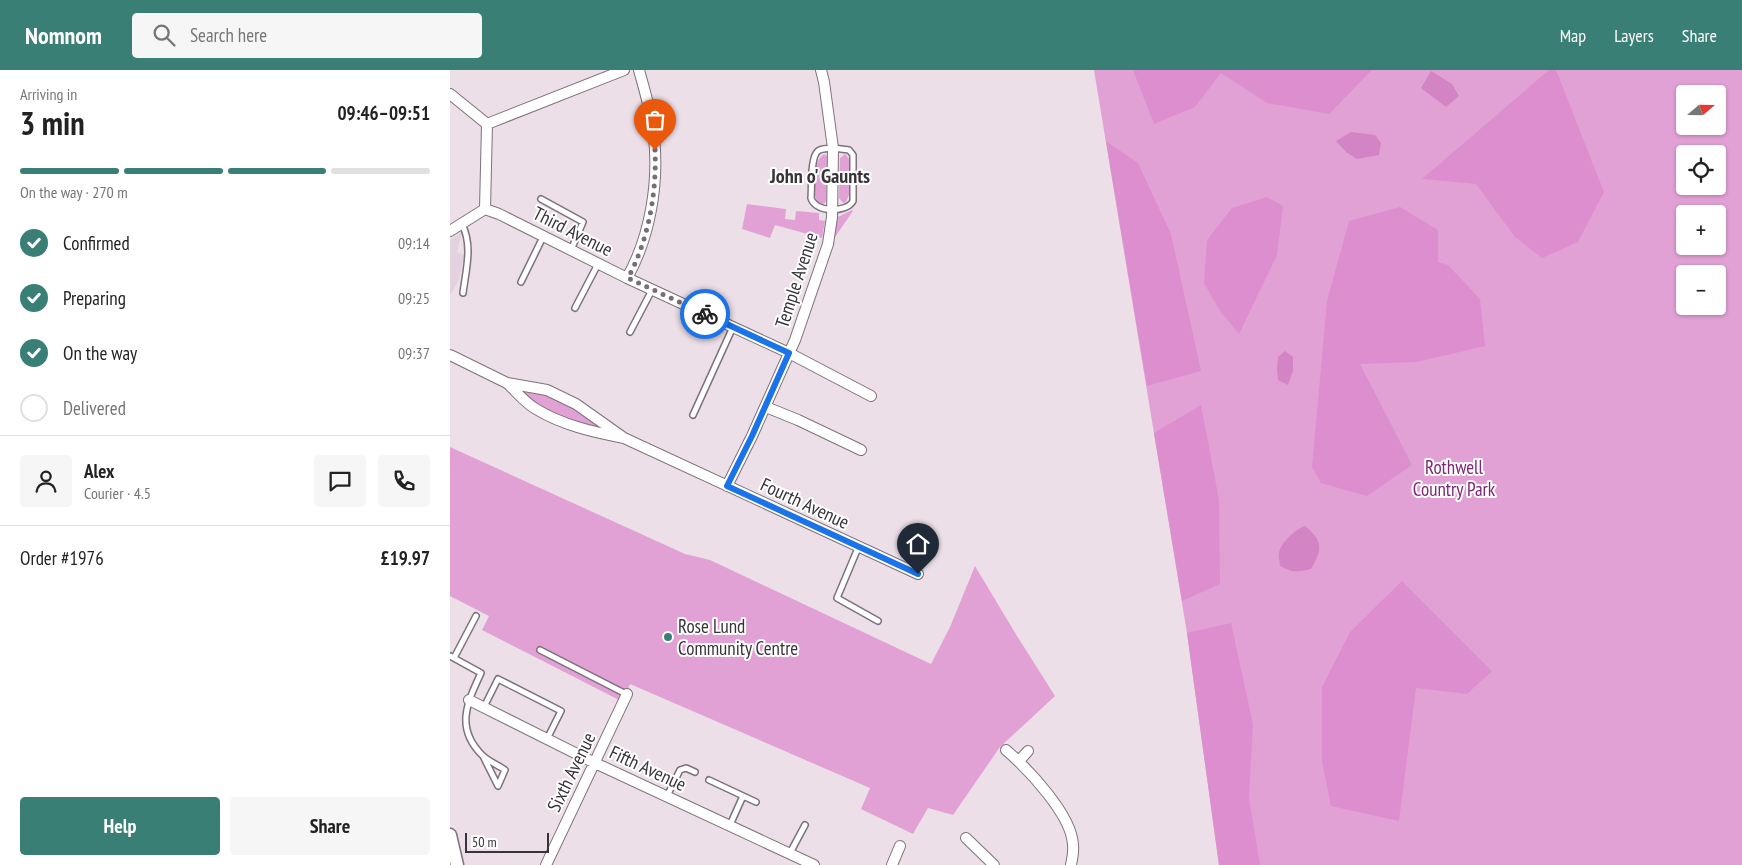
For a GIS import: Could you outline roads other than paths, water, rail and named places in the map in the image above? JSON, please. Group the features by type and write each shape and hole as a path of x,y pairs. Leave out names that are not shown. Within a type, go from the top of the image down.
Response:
{"street":[{"path":"487,124 624,70"},
{"path":"628,278 644,234 653,198 655,164 652,122 639,70"},
{"name":"Temple Avenue","path":"727,486 766,407 789,353 828,244 832,209 833,148 821,70"},
{"path":"450,94 487,124"},
{"path":"450,231 485,209 487,124"},
{"name":"Third Avenue","path":"485,209 499,214 652,290 789,353 871,396"},
{"name":"Fourth Avenue","path":"450,355 507,383 546,390 576,404 624,438 858,548 918,574"},
{"name":"Fourth Avenue","path":"507,383 534,408 567,423 596,433 624,438"},
{"path":"766,407 861,450"},
{"name":"Sixth Avenue","path":"546,865 627,694"},
{"name":"Fifth Avenue","path":"469,700 595,763 814,865"},
{"path":"1006,750 1042,786 1066,823 1073,844 1071,865"},
{"path":"1019,761 1028,751"},
{"path":"450,835 457,865"},
{"path":"966,838 994,865"},
{"path":"892,865 900,846"}],"lane":[{"path":"822,149 849,150 854,159 853,201 847,208 832,209 816,206 811,198 813,157 822,149"},
{"path":"541,199 584,222 571,250"},
{"path":"461,224 467,237 469,254 463,293"},
{"path":"521,282 544,236"},
{"path":"575,308 598,264"},
{"path":"630,332 652,290"},
{"path":"693,415 733,327"},
{"path":"858,548 837,598 878,621"},
{"path":"476,616 452,657 481,674 469,700 465,724 472,742 483,756 498,786 505,770 483,756"},
{"path":"540,650 627,694"},
{"path":"484,707 498,679 561,711 547,739"},
{"path":"667,797 680,770 686,768 695,772"},
{"path":"709,780 756,802"},
{"path":"730,826 743,796"},
{"path":"790,854 805,825"}],"place":[{"name":"Rose Lund Community Centre","path":"668,637"}],"district":[{"name":"John o' Gaunts","path":"820,176"}],"park label":[{"name":"Rothwell Country Park","path":"1454,478"}]}
